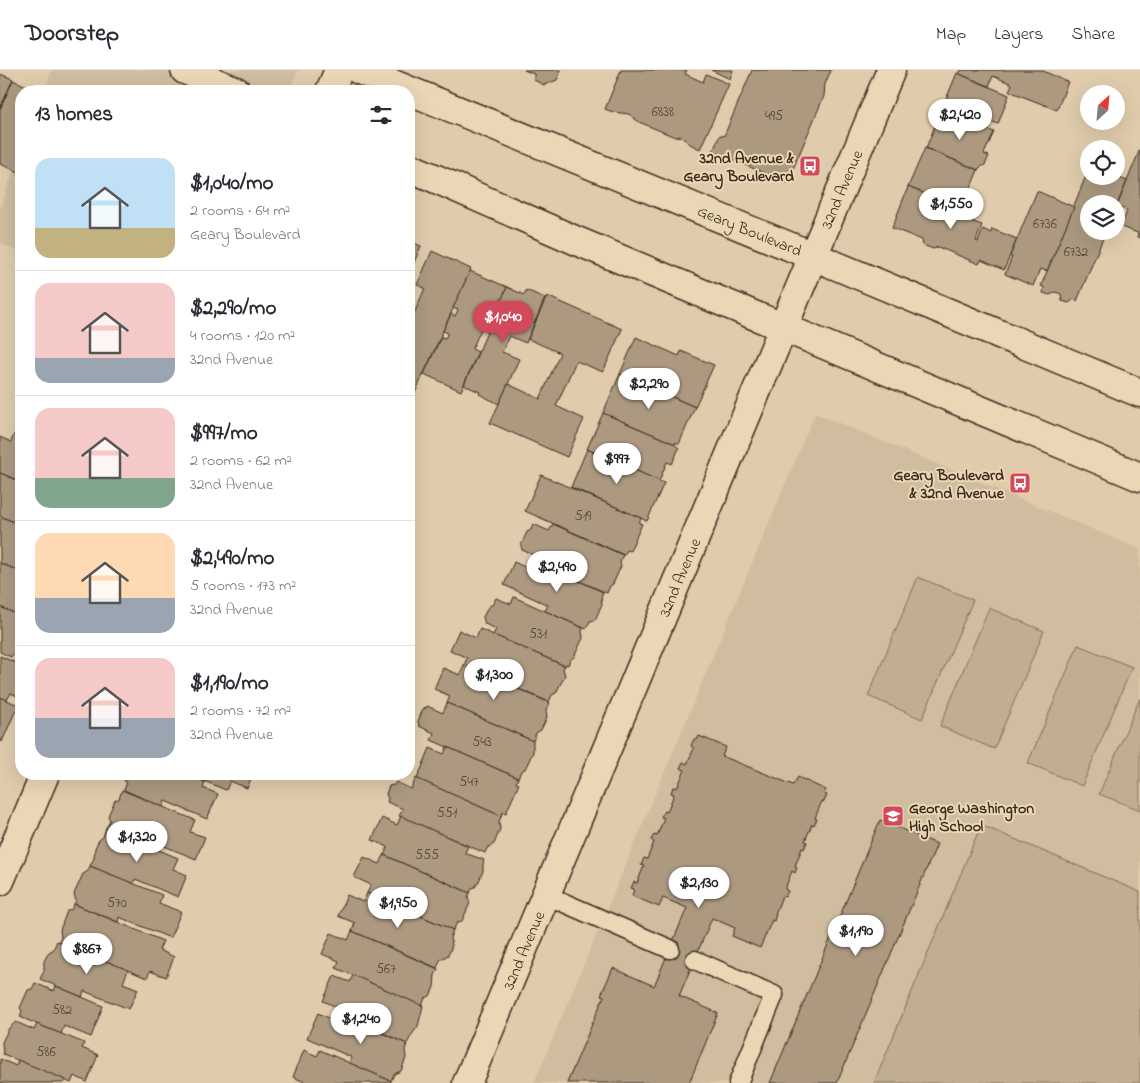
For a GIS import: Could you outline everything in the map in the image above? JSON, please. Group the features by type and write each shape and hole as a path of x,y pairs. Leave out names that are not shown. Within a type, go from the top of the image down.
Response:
{"main road":[{"path":"185,70 221,85"},
{"path":"333,85 339,70"},
{"name":"Geary Boulevard","path":"359,70 396,85"},
{"name":"32nd Avenue","path":"467,1083 891,70"},
{"name":"Geary Boulevard","path":"415,93 813,256 1140,393"},
{"path":"415,170 577,241 1140,477"},
{"path":"0,881 42,780"}],"lane":[{"path":"546,895 670,949"},
{"path":"695,960 774,995 738,1083"}],"shaded area":[{"path":"52,70 298,70 292,85 46,85"},
{"path":"15,167 15,250 0,243 0,207"},
{"name":"George Washington High School","path":"815,413 1140,549 1140,1083 534,1083"},
{"path":"918,577 973,600 922,719 868,696"},
{"path":"989,608 1044,631 994,749 940,726"},
{"path":"1078,645 1132,667 1082,786 1028,763"},
{"path":"1140,698 1140,810 1099,794"},
{"path":"981,825 1140,892 1140,1083 874,1083"}],"building":[{"path":"524,70 561,70 557,80 544,85 534,80 534,74"},
{"path":"621,70 687,70 685,74 703,82 706,74 729,84 700,149 690,144 681,136 675,137 639,122 629,114 605,109"},
{"path":"711,70 733,70 730,79"},
{"path":"752,70 831,70 825,84 824,96 787,183 713,151 720,135 724,136"},
{"path":"961,70 1041,70 1068,82 1057,110 1009,91 1012,84 993,76 989,86 959,74"},
{"path":"957,73 1009,95 998,124 989,121 986,129 941,111"},
{"path":"0,74 13,79 0,109"},
{"path":"13,80 24,85 15,85 15,170 0,164 0,109"},
{"path":"941,111 994,132 984,154 989,156 985,165 978,170 926,148"},
{"path":"925,148 978,170 962,209 908,187"},
{"path":"1140,149 1140,238 1137,237 1138,233 1125,228 1127,211 1125,210 1125,195 1121,195"},
{"path":"1125,180 1127,181 1121,195 1080,195 1080,240 1102,240 1077,301 1074,299 1069,303 1062,301 1061,294 1056,292 1050,295 1043,293 1044,287 1041,286 1082,185 1125,185"},
{"path":"908,187 976,214 973,222 982,225 976,241 978,242 983,229 991,233 992,229 1017,239 1004,270 981,260 979,264 938,247 933,249 923,245 922,240 892,228"},
{"path":"1037,191 1074,207 1047,271 1040,269 1033,286 1005,274 1012,257 1010,256"},
{"path":"415,244 421,246 415,260"},
{"path":"432,251 471,269 415,393 415,311 425,288 417,285"},
{"path":"470,271 507,287 491,325 484,323 472,349 478,352 461,391 424,374 441,337 445,338 448,333 443,331 451,314 455,316 458,310 453,308"},
{"path":"507,287 524,295 526,290 545,298 526,343 509,336 502,352 519,359 499,404 464,385"},
{"path":"547,296 622,329 603,372 576,361 556,406 584,419 567,457 490,423 508,384 540,399 560,353 528,339"},
{"path":"636,337 679,356 681,351 714,365 695,407 620,374"},
{"path":"620,374 695,407 679,444 676,442 675,444 603,413"},
{"path":"603,413 675,444 679,448 672,464 667,462 659,481 587,449"},
{"path":"15,434 15,479 0,473 0,437 11,442"},
{"path":"587,449 664,483 647,521 571,487"},
{"path":"0,473 15,479 15,522 0,516"},
{"path":"541,475 641,518 639,523 642,524 630,551 627,550 624,555 525,511"},
{"path":"2,517 15,522 15,569 0,563 0,520"},
{"path":"533,524 549,531 553,524 623,555 620,561 621,566 607,593 563,574 566,569 522,550 521,545"},
{"path":"533,560 603,592 602,604 595,620 590,621 586,629 545,611 548,605 504,585 514,562 529,569"},
{"path":"0,563 15,569 15,613 0,607"},
{"path":"514,597 583,628 583,638 568,665 565,664 565,666 493,635 496,629 485,624 483,617 488,607 493,604 496,598 511,604"},
{"path":"0,607 15,613 15,653 11,657 0,652"},
{"path":"480,629 565,666 563,669 565,675 549,702 464,665 467,658 450,650 459,630 476,638"},
{"path":"0,656 15,662 15,695 11,693 7,700 0,697"},
{"path":"464,665 550,703 546,710 547,717 533,741 447,703 450,696 434,689 443,668 460,675"},
{"path":"0,697 15,704 15,712 2,742 0,741"},
{"path":"447,703 533,741 533,752 525,769 521,771 518,778 431,740 434,733 419,726 418,721 423,709 427,706 443,713"},
{"path":"699,736 726,747 722,756 793,785 798,777 826,790 824,794 827,795 824,802 822,801 814,825 812,824 804,849 802,848 795,866 797,867 795,873 792,871 785,889 788,891 785,897 782,896 774,921 772,920 760,948 732,936 735,928 712,918 679,996 718,1013 689,1083 567,1083 604,996 601,995 613,968 654,986 687,908 663,898 659,907 632,896 634,889 631,888 634,882 637,883 644,866 641,865 644,858 647,859 654,842 651,840 654,835 657,836 664,818 661,817 664,811 667,812 674,794 671,793 673,787 677,788 685,770 680,768 683,762 687,764 694,748 691,746 694,739 697,740"},
{"path":"447,747 518,778 516,783 519,784 506,813 503,812 501,816 417,779 430,748 444,754"},
{"path":"416,778 501,816 499,822 500,829 494,844 487,848 485,853 399,816 403,809 387,802 386,794 389,786 394,785 396,782 411,789"},
{"path":"125,780 200,780 205,782 203,788 218,794 207,819 165,801 163,807 124,790 126,785"},
{"path":"202,780 250,780 247,788 230,781 226,790"},
{"path":"122,790 195,820 190,832 205,837 196,859 152,841 149,846 106,828 110,820 108,816 115,800 119,799"},
{"path":"401,816 468,846 465,853 484,860 483,871 479,881 470,893 384,855 388,847 372,840 382,818 397,825"},
{"path":"880,820 937,844 837,1083 770,1083"},
{"path":"106,828 178,858 173,869 187,875 178,897 135,879 133,884 90,866 94,858 95,848 103,837"},
{"path":"384,855 470,893 468,897 470,903 462,921 457,923 453,930 367,893 371,885 354,877 364,857 380,864"},
{"path":"90,866 162,895 159,903 181,912 170,938 119,917 118,922 74,904 76,901 74,894 83,874 88,871"},
{"path":"367,893 453,930 450,938 452,945 450,951 448,955 440,960 437,968 352,931 355,923 338,916 347,895 363,902"},
{"path":"74,904 163,941 159,950 174,957 166,977 150,971 147,978 59,942 60,930 67,911 72,909"},
{"path":"352,931 438,969 435,975 434,987 430,996 425,998 422,1006 336,968 339,961 322,954 331,933 348,940"},
{"path":"57,941 128,970 123,983 138,989 129,1009 84,991 82,997 40,979 44,971 44,961 49,952 53,950"},
{"path":"353,975 423,1006 418,1026 407,1044 365,1025 367,1020 323,1001 334,976 350,982"},
{"path":"35,983 54,991 56,986 103,1006 91,1037 64,1026 61,1034 20,1017 22,1011 20,1008 28,990 32,989"},
{"path":"318,1013 333,1020 336,1013 407,1044 405,1050 406,1058 401,1071 394,1074 391,1081 349,1063 351,1057 307,1038"},
{"path":"16,1022 34,1030 37,1024 84,1043 82,1048 98,1055 87,1082 74,1076 71,1083 3,1054 2,1042 9,1028"},
{"path":"304,1050 317,1056 320,1050 391,1081 390,1083 307,1083 293,1077"},
{"path":"0,1059 16,1066 18,1060 66,1080 64,1083 0,1083"}],"place":[{"name":"32nd Avenue & Geary Boulevard","path":"810,166"},
{"name":"Geary Boulevard & 32nd Avenue","path":"1020,483"},
{"name":"George Washington High School","path":"893,816"}]}
